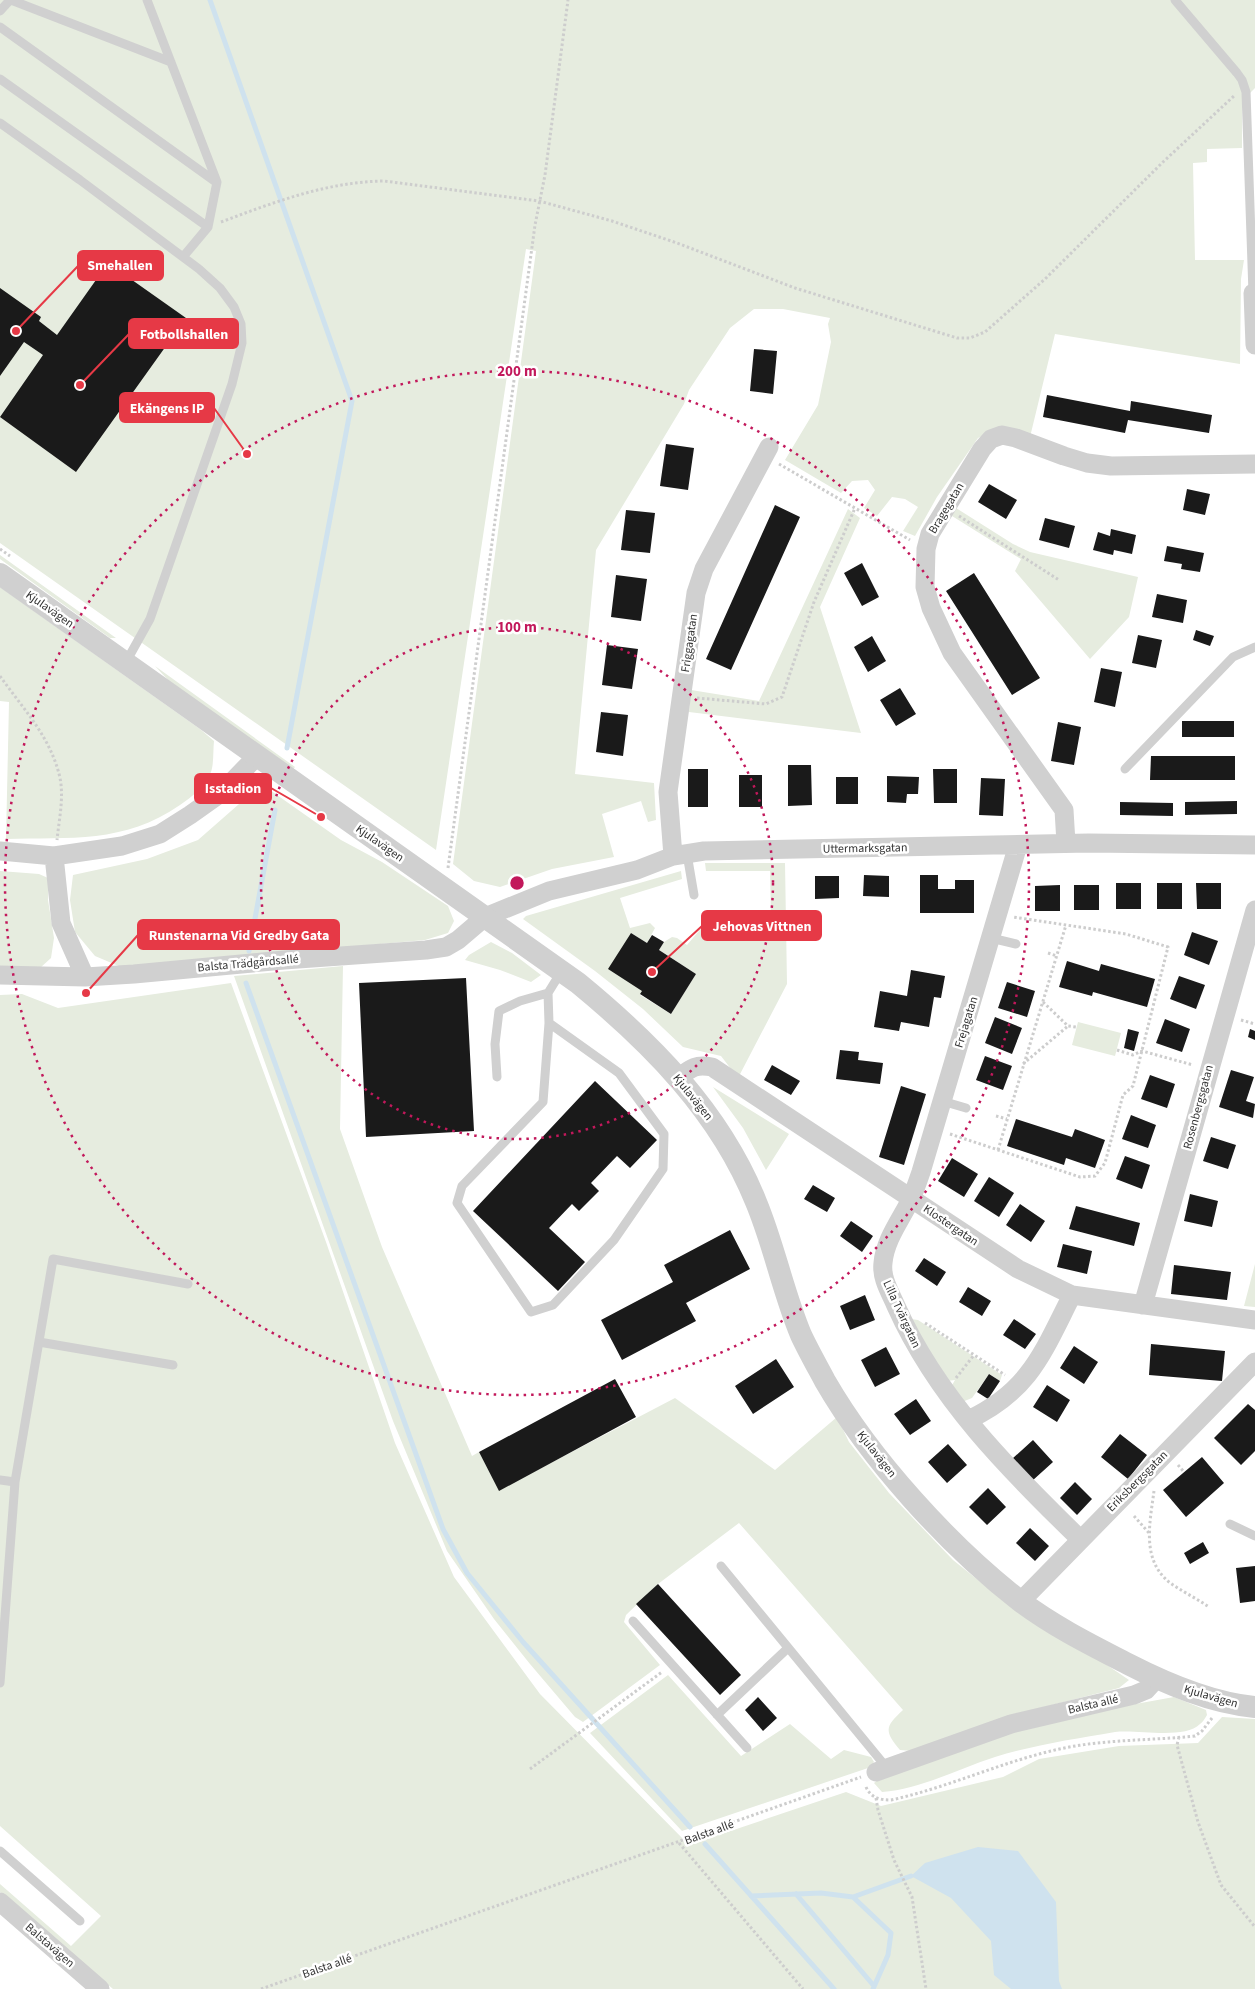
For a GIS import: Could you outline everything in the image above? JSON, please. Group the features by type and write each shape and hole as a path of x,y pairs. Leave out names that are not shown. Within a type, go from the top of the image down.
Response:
{"street":[{"path":"1254,293 1255,345"},
{"name":"Bragegatan","path":"1066,844 1064,810 952,653 931,608 925,587 926,549 930,534 982,449 991,439 1002,435 1016,438 1087,463 1111,466 1255,464"},
{"name":"Friggagatan","path":"680,855 668,792 696,593 699,581 767,451"},
{"name":"Kjulavägen","path":"0,574 562,972 619,1017 678,1078 702,1106 732,1151 756,1200 774,1250 786,1294 802,1336 826,1382 858,1431 906,1491 945,1532 1021,1601 1066,1631 1156,1679 1218,1700 1255,1707"},
{"path":"0,851 54,856 122,846 160,834 221,793 257,756"},
{"name":"Uttermarksgatan","path":"484,917 549,891 637,870 680,855 704,850 1066,844 1255,845"},
{"name":"Frejagatan","path":"912,1198 1018,845"},
{"path":"54,856 61,923 84,977"},
{"name":"Rosenbergsgatan","path":"1143,1305 1255,910"},
{"name":"Balsta Trädgårdsallé","path":"0,975 84,977 436,949 446,947 458,940 484,917"},
{"name":"Klostergatan","path":"678,1078 692,1067 701,1065 712,1067 1018,1269 1072,1295 1255,1320"},
{"name":"Lilla Tvärgatan","path":"912,1198 902,1212 887,1247 882,1265 884,1277 899,1313 915,1344 943,1387 968,1420 1023,1484 1080,1540"},
{"path":"968,1420 994,1406 1013,1393 1020,1385 1045,1348 1072,1295"},
{"name":"Eriksbergsgatan","path":"1021,1601 1080,1540 1172,1459 1255,1362"},
{"name":"Balsta allé","path":"875,1772 1011,1724 1134,1695 1146,1690 1156,1679"},
{"name":"Balstavägen","path":"0,1902 100,1989"}],"lane":[{"path":"0,11 10,0 171,62"},
{"path":"148,0 217,182 208,227 183,258"},
{"path":"1175,0 1237,74 1245,88 1248,107 1254,293"},
{"path":"0,27 217,182"},
{"path":"0,79 208,227"},
{"path":"0,123 80,180 220,288 234,307 241,324 242,343 232,384 150,619 126,663"},
{"path":"1125,768 1234,656 1255,647"},
{"path":"680,855 694,895"},
{"path":"991,938 1016,944"},
{"path":"549,1023 619,1073 664,1134 663,1169 614,1240 553,1305 532,1312 457,1203 462,1186 543,1102 549,1023 548,993 562,972"},
{"path":"497,1077 495,1044 499,1011 520,1001 548,993"},
{"path":"942,1101 966,1108"},
{"path":"0,1684 15,1482 53,1260 188,1284"},
{"path":"39,1342 173,1365"},
{"path":"0,1480 15,1482"},
{"path":"1230,1524 1255,1536"},
{"path":"721,1566 788,1648 875,1772"},
{"path":"633,1621 747,1748"},
{"path":"717,1715 788,1648"},
{"path":"0,1851 80,1921"}],"path":[{"path":"448,868 568,0"},
{"path":"208,227 288,197 341,184 384,181 539,201 612,221 668,240 795,288 957,338 970,338 985,332 1045,278 1224,103 1245,88"},
{"path":"767,451 855,508 926,549"},
{"path":"681,697 766,704 782,697 814,602 855,508"},
{"path":"946,508 1059,580"},
{"path":"0,676 33,719 51,747 60,779 61,808 54,856"},
{"path":"934,1129 1080,1177 1095,1176 1105,1163 1123,1095 1133,1086 1168,947 1126,934 998,914"},
{"path":"998,1150 1066,925"},
{"path":"1048,953 1056,956"},
{"path":"1043,1002 1068,1026 1076,1028"},
{"path":"1024,1064 1068,1026"},
{"path":"1117,1050 1133,1055 1142,1051 1209,1069"},
{"path":"996,1116 1007,1119"},
{"path":"899,1313 910,1313 1020,1385"},
{"path":"943,1387 956,1378 974,1355"},
{"path":"1172,1459 1172,1471"},
{"path":"1172,1459 1184,1472"},
{"path":"1154,1489 1149,1533 1154,1563 1160,1573 1170,1582 1209,1608"},
{"path":"1134,1516 1149,1533"},
{"path":"530,1769 672,1664"},
{"path":"875,1772 868,1792 876,1798 891,1800 903,1798 1010,1762 1060,1749 1113,1741 1195,1736 1211,1722 1218,1700"},
{"path":"1179,1737 1177,1745 1198,1822 1221,1885 1255,1927"},
{"name":"Balsta allé","path":"261,1989 679,1843 875,1772"},
{"path":"876,1798 894,1860 912,1897 926,1989"},
{"path":"679,1843 803,1989"}],"shaded area":[{"path":"0,0 1255,0 1255,88 1242,101 1242,148 1207,149 1207,162 1193,163 1195,260 1244,260 1241,279 1240,364 1055,334 1030,437 1004,426 978,438 937,497 915,536 903,531 918,507 905,499 892,497 877,516 864,508 875,490 868,480 852,481 841,493 785,460 818,405 831,342 828,324 830,318 783,309 754,309 730,328 689,390 684,404 596,550 575,774 654,783 656,820 648,822 641,801 602,814 614,857 552,869 500,887 474,881 453,864 536,251 526,249 436,850 0,543"},
{"path":"956,508 1013,544 1030,552 1138,577 1129,617 1090,659 1015,571 1021,559 952,516"},
{"path":"848,509 860,518 820,607 861,733 689,712 691,690 759,701"},
{"path":"0,555 116,638 110,638 0,559"},
{"path":"0,587 200,729 214,741 211,772 198,791 185,802 159,818 117,832 74,838 6,839 9,702 0,701"},
{"path":"155,666 295,767 291,772 168,680"},
{"path":"267,788 341,840 382,862 448,906 454,921 448,933 425,940 121,967 95,956 75,932 70,900 73,875 147,859 198,840 255,790"},
{"path":"705,863 785,863 787,984 738,1078 721,1056 683,1047 643,1009 595,971 523,919 526,916 681,871 682,879 620,898 630,928 650,923 655,928 647,943 631,933 642,991 640,995 671,1014 696,974 659,950 664,942 672,937 687,945 710,918 771,918 770,871 706,871"},
{"path":"0,871 39,874 48,878 48,900 54,938 51,958 40,968 0,970"},
{"path":"491,942 512,953 541,975 531,982 500,970 465,960 469,955"},
{"path":"343,966 340,1129 382,1247 472,1456 479,1452 499,1490 675,1398 775,1470 837,1417 849,1442 889,1493 953,1560 1023,1616 1104,1663 1129,1680 1119,1688 1044,1707 912,1751 900,1750 891,1738 889,1728 893,1720 903,1710 739,1523 658,1584 626,1615 624,1622 660,1665 583,1722 575,1717 494,1619 447,1551 393,1421 234,976"},
{"path":"231,983 326,1242 395,1443 454,1577 540,1694 689,1845 846,1792 881,1806 1003,1777 1039,1759 1119,1746 1198,1743 1222,1717 1255,1719 1255,1989 113,1989 0,1892 0,1884 71,1946 101,1916 0,1826 0,995 22,994 58,1008"},
{"path":"1078,1022 1121,1033 1115,1056 1072,1045"},
{"path":"713,1087 789,1134 766,1170 743,1128"},
{"path":"1255,1264 1255,1307 1244,1306"},
{"path":"911,1319 918,1320 1002,1375 1000,1381 989,1374 972,1398 962,1402 951,1387 955,1380 947,1381"},
{"path":"668,1675 741,1756 790,1724 831,1759 844,1750 871,1757 874,1762 868,1768 682,1831 590,1733"},
{"path":"1174,1697 1206,1710 1207,1715 1193,1729 1183,1732 1115,1732 1010,1753 925,1783 897,1790 882,1792 874,1783 880,1778 1016,1731 1119,1707"}],"water":[{"path":"978,1847 1018,1851 1056,1902 1059,1981 1062,1989 1011,1989 994,1975 991,1941 951,1898 911,1876 925,1863"}],"building":[{"path":"108,263 186,318 76,472 0,417 43,355 24,342 0,376 0,288 41,317 39,321 57,335"},
{"path":"754,349 777,351 773,394 750,391"},
{"path":"1047,395 1130,411 1131,401 1212,415 1209,433 1128,420 1125,433 1043,417"},
{"path":"666,444 694,448 688,490 660,486"},
{"path":"989,484 1017,500 1006,519 978,502"},
{"path":"1187,489 1210,494 1205,515 1183,510"},
{"path":"775,505 800,517 731,670 706,659"},
{"path":"626,510 655,513 650,553 621,550"},
{"path":"1045,518 1075,526 1069,548 1039,540"},
{"path":"1111,529 1136,535 1132,554 1114,550 1113,555 1093,550 1098,532 1110,536"},
{"path":"1167,546 1204,553 1200,572 1181,569 1182,564 1164,561"},
{"path":"862,563 879,597 862,606 844,573"},
{"path":"974,573 1040,678 1012,695 946,591"},
{"path":"616,575 647,579 641,621 611,617"},
{"path":"1157,594 1187,600 1183,623 1152,617"},
{"path":"1196,630 1214,636 1210,646 1193,640"},
{"path":"1138,635 1162,640 1156,668 1132,663"},
{"path":"872,636 886,661 868,672 854,647"},
{"path":"607,645 638,649 632,689 602,685"},
{"path":"1101,668 1122,672 1115,707 1094,702"},
{"path":"900,688 916,714 896,726 880,700"},
{"path":"601,712 628,715 623,756 596,752"},
{"path":"1182,721 1234,721 1234,737 1182,737"},
{"path":"1058,722 1081,727 1074,765 1051,761"},
{"path":"1151,756 1235,756 1235,780 1150,780"},
{"path":"788,765 811,765 812,805 788,806"},
{"path":"688,769 708,769 708,807 688,807"},
{"path":"933,769 957,769 957,803 934,803"},
{"path":"739,775 762,775 762,807 739,807"},
{"path":"887,776 919,777 918,794 907,794 906,803 887,802"},
{"path":"836,777 858,777 858,804 836,804"},
{"path":"981,778 1005,779 1003,816 979,815"},
{"path":"1237,801 1237,814 1185,815 1185,802"},
{"path":"1120,802 1173,803 1173,816 1120,815"},
{"path":"864,875 889,876 889,897 863,896"},
{"path":"920,875 938,875 938,889 955,889 955,880 974,880 974,913 920,913"},
{"path":"815,876 839,876 839,898 815,899"},
{"path":"1116,883 1141,883 1141,909 1116,909"},
{"path":"1157,883 1182,883 1182,909 1157,909"},
{"path":"1196,883 1221,883 1221,909 1197,909"},
{"path":"1060,885 1060,911 1035,911 1035,886"},
{"path":"1074,885 1099,885 1099,910 1074,910"},
{"path":"1192,932 1218,941 1209,965 1184,955"},
{"path":"631,933 647,943 652,935 664,942 659,950 696,974 671,1014 640,994 642,991 608,969"},
{"path":"1067,961 1099,971 1101,964 1155,979 1147,1007 1093,992 1092,996 1059,987"},
{"path":"911,970 945,976 941,998 934,997 929,1027 901,1022 899,1031 874,1027 880,991 907,996"},
{"path":"1179,976 1205,985 1196,1009 1170,999"},
{"path":"466,978 474,1131 366,1137 359,983"},
{"path":"1007,982 1035,991 1027,1017 998,1008"},
{"path":"995,1017 1022,1028 1012,1054 985,1043"},
{"path":"1165,1019 1190,1029 1182,1052 1156,1043"},
{"path":"1128,1029 1139,1032 1134,1051 1124,1048"},
{"path":"1250,1029 1255,1031 1255,1040 1248,1037"},
{"path":"840,1050 859,1052 858,1060 883,1063 880,1084 836,1079"},
{"path":"985,1056 1012,1066 1003,1090 976,1080"},
{"path":"772,1065 800,1081 791,1095 764,1080"},
{"path":"1231,1070 1254,1077 1246,1101 1255,1104 1253,1118 1219,1107"},
{"path":"1150,1075 1175,1084 1167,1108 1141,1099"},
{"path":"595,1081 657,1140 630,1168 617,1156 591,1183 599,1191 579,1211 572,1204 549,1228 585,1262 558,1291 473,1211"},
{"path":"901,1086 926,1094 904,1165 879,1157"},
{"path":"1131,1115 1156,1125 1148,1148 1122,1139"},
{"path":"1016,1119 1072,1137 1075,1129 1105,1140 1095,1168 1066,1158 1064,1165 1007,1146"},
{"path":"1211,1137 1236,1145 1228,1169 1203,1161"},
{"path":"1125,1156 1150,1165 1142,1189 1116,1179"},
{"path":"952,1158 978,1174 964,1197 938,1181"},
{"path":"989,1177 1014,1193 999,1217 974,1201"},
{"path":"813,1185 835,1198 827,1212 804,1199"},
{"path":"1190,1194 1218,1201 1212,1227 1184,1221"},
{"path":"1020,1204 1045,1221 1031,1242 1006,1225"},
{"path":"1076,1206 1140,1223 1134,1246 1069,1229"},
{"path":"851,1221 873,1236 862,1252 840,1236"},
{"path":"730,1230 750,1269 686,1303 696,1321 622,1360 601,1320 673,1282 664,1265"},
{"path":"1063,1244 1092,1251 1087,1274 1057,1267"},
{"path":"924,1258 946,1272 937,1286 915,1271"},
{"path":"1174,1265 1231,1272 1227,1300 1171,1294"},
{"path":"968,1287 991,1301 982,1316 959,1302"},
{"path":"865,1295 875,1320 850,1330 840,1306"},
{"path":"1014,1319 1036,1334 1025,1349 1003,1335"},
{"path":"1151,1344 1225,1351 1222,1381 1149,1375"},
{"path":"1074,1346 1098,1362 1084,1384 1060,1368"},
{"path":"886,1347 900,1374 875,1387 861,1360"},
{"path":"776,1359 794,1387 753,1414 735,1386"},
{"path":"989,1374 1000,1381 988,1399 977,1392"},
{"path":"615,1379 636,1417 499,1491 479,1452"},
{"path":"1047,1385 1070,1400 1057,1422 1033,1407"},
{"path":"916,1399 931,1421 910,1435 894,1414"},
{"path":"1248,1404 1255,1410 1255,1451 1241,1465 1214,1438"},
{"path":"1120,1434 1147,1455 1128,1479 1101,1457"},
{"path":"1033,1440 1053,1462 1032,1481 1012,1459"},
{"path":"948,1444 967,1465 947,1483 928,1462"},
{"path":"1202,1457 1224,1483 1186,1517 1163,1490"},
{"path":"1075,1482 1092,1499 1077,1515 1060,1498"},
{"path":"988,1488 1006,1507 987,1525 969,1507"},
{"path":"1030,1528 1049,1546 1035,1561 1016,1543"},
{"path":"1203,1542 1209,1553 1190,1564 1184,1553"},
{"path":"1255,1566 1255,1601 1240,1603 1236,1568"},
{"path":"658,1584 741,1675 720,1695 636,1604"},
{"path":"758,1697 777,1718 763,1731 745,1710"}],"waterway":[{"path":"210,0 352,401 287,748"},
{"path":"249,951 275,810"},
{"path":"246,983 443,1529 467,1573 523,1642 690,1827"},
{"path":"705,1844 834,1989"},
{"path":"853,1897 911,1876"},
{"path":"751,1896 821,1893 853,1897 891,1933 888,1955 873,1989"},
{"path":"796,1894 874,1986"}],"place":[{"name":"Smehallen","path":"16,331"},
{"name":"Fotbollshallen","path":"80,385"},
{"name":"Ekängens IP","path":"247,454"},
{"name":"Isstadion","path":"321,817"},
{"name":"Jehovas Vittnen","path":"652,972"},
{"name":"Runstenarna Vid Gredby Gata","path":"86,993"}]}
